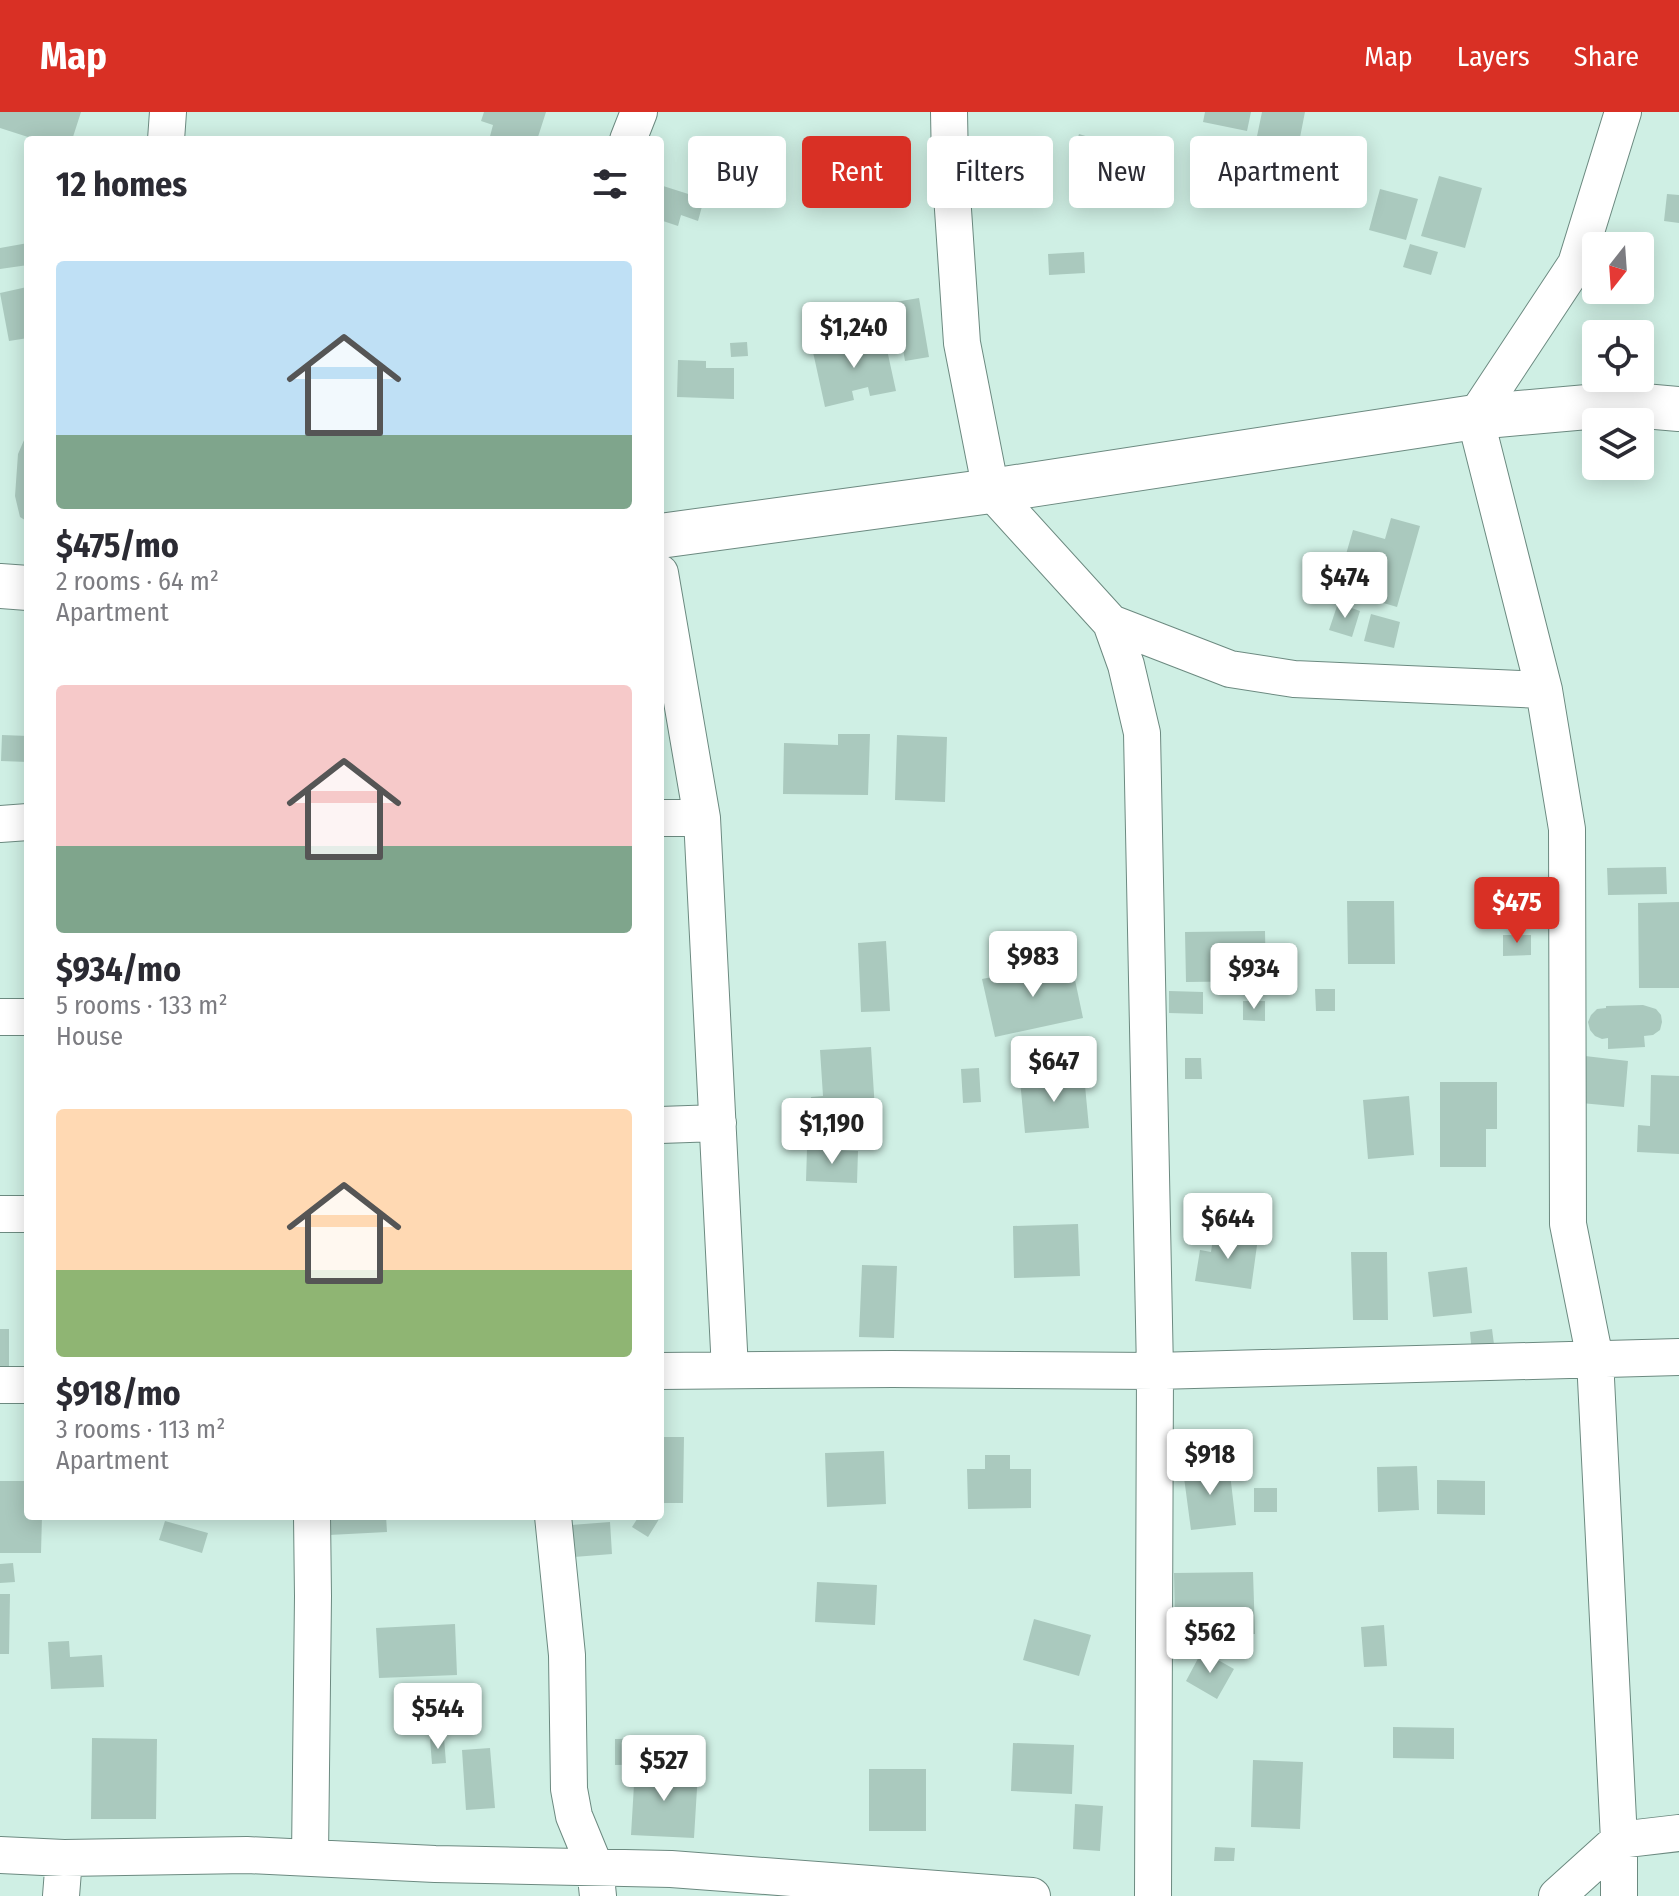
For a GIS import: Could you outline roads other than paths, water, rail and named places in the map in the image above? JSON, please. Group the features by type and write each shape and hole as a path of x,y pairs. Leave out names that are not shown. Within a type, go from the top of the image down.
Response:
{"street":[{"path":"166,136 168,112"},
{"path":"630,136 639,112"},
{"path":"949,112 962,343 991,491 1111,623 1126,665 1142,733 1155,1371 1153,1896"},
{"path":"1619,1896 1619,1840 1595,1359 1568,1224 1567,829 1544,690 1475,417 1576,264 1623,112"},
{"path":"664,535 991,491 1475,417 1621,404 1679,409"},
{"path":"0,586 24,588"},
{"path":"664,596 702,818 730,1370"},
{"path":"1111,623 1230,669 1260,674 1294,679 1544,690"},
{"path":"664,818 702,818"},
{"path":"0,824 24,822"},
{"path":"0,1017 24,1017"},
{"path":"664,1125 718,1123"},
{"path":"0,1214 24,1214"},
{"path":"664,1371 1155,1371 1679,1357"},
{"path":"0,1385 24,1385"},
{"path":"310,1857 312,1520"},
{"path":"553,1520 567,1655 569,1789 574,1816 596,1882"},
{"path":"1557,1896 1619,1840 1679,1833"},
{"path":"0,1855 64,1858 310,1857 435,1864 596,1882 671,1869 1032,1896"},
{"path":"61,1896 64,1858"}]}
